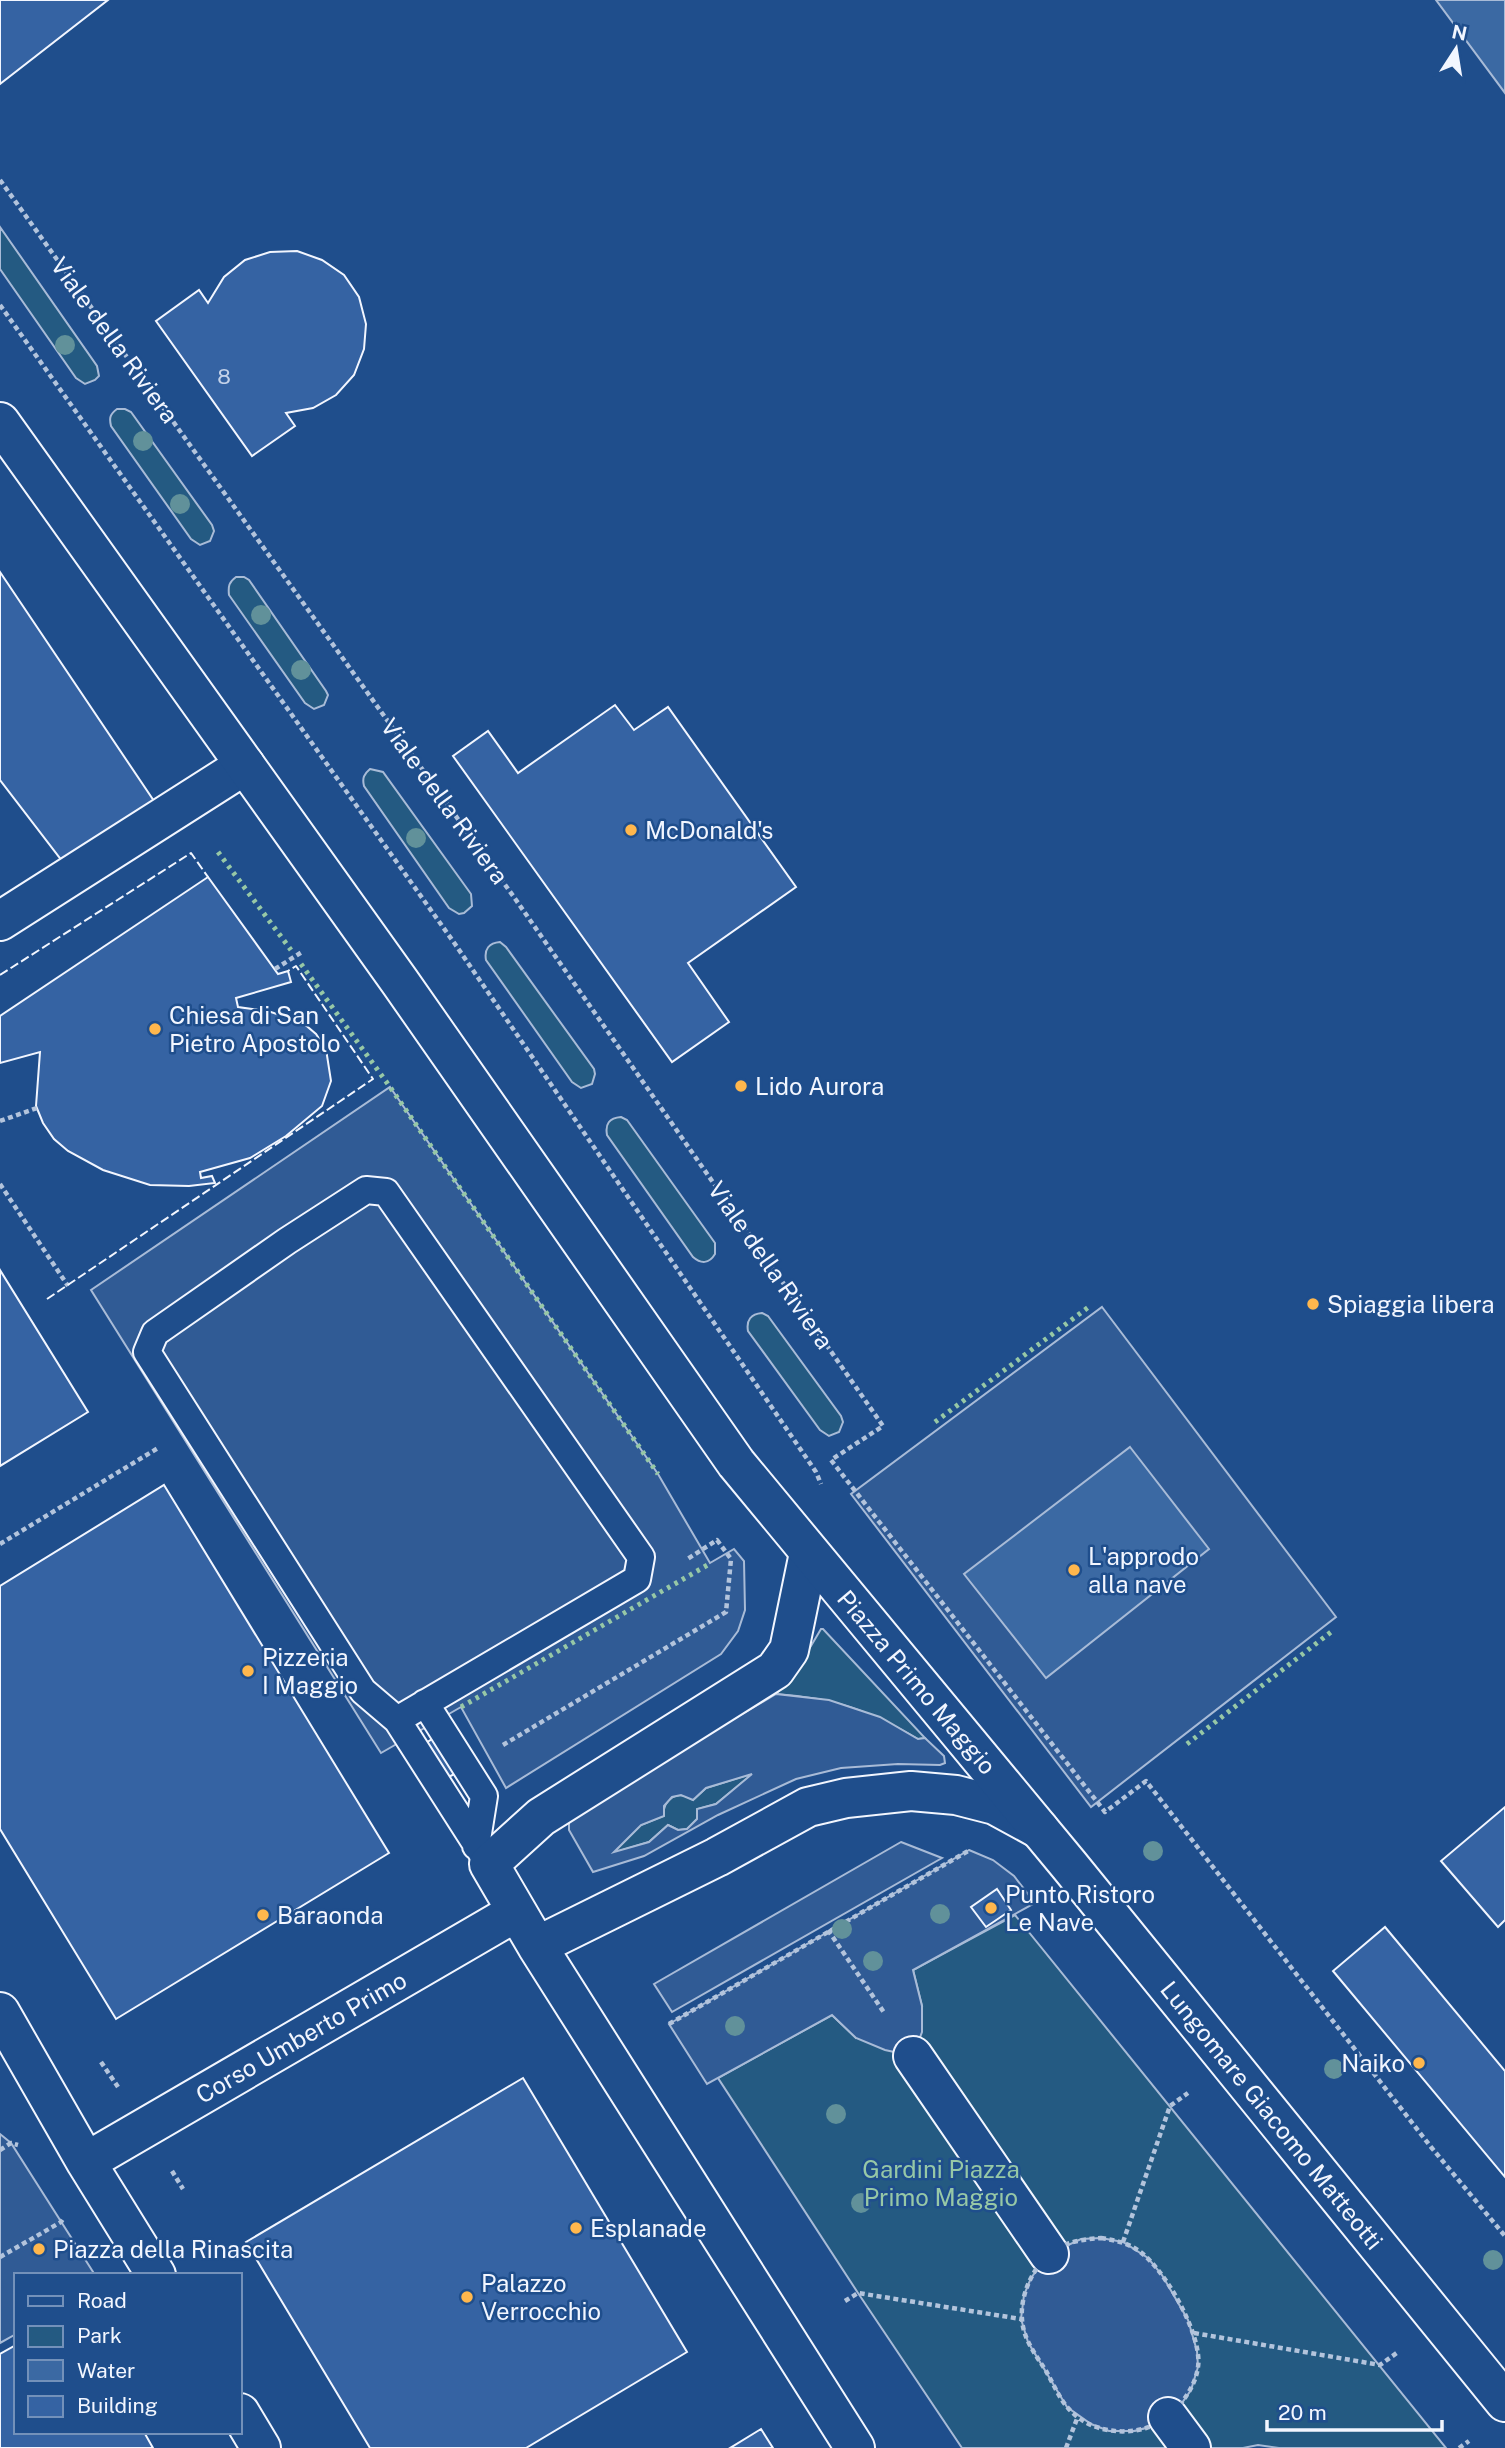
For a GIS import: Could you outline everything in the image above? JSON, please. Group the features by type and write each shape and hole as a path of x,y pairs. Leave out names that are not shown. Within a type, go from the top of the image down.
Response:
{"street":[{"path":"0,422 400,982 736,1462 809,1553"},
{"path":"0,921 246,765"},
{"name":"Piazza Primo Maggio","path":"809,1553 1039,1829"},
{"name":"Piazza Primo Maggio","path":"482,1855 775,1670 789,1650 809,1553"},
{"name":"Piazza Primo Maggio","path":"537,1946 717,1857 808,1807 846,1798 911,1791 956,1795 995,1805 1039,1829"},
{"name":"Lungomare Giacomo Matteotti","path":"1039,1829 1505,2402"},
{"path":"482,1855 855,2448"},
{"name":"Corso Umberto Primo","path":"86,2162 516,1912"},
{"path":"0,2012 86,2162 155,2273"},
{"path":"914,2056 1049,2254"},
{"path":"242,2416 261,2448"},
{"path":"1168,2417 1191,2448"}],"lane":[{"path":"397,1720 637,1579 641,1557 386,1192 366,1190 287,1241 155,1333 147,1352 363,1691 397,1720 482,1855"},
{"path":"425,1703 484,1797 482,1855"}],"path":[{"name":"Viale della Riviera","path":"0,180 500,877 883,1426 831,1460 1105,1812 1146,1781 1431,2147 1505,2236"},
{"path":"0,304 455,944 816,1472 826,1496"},
{"path":"275,969 302,952"},
{"path":"0,1121 37,1108"},
{"path":"0,1184 68,1286"},
{"path":"0,1544 163,1445"},
{"path":"499,1747 726,1612 731,1559 717,1540"},
{"path":"669,2024 969,1850"},
{"path":"828,1930 914,2056"},
{"path":"1189,2092 1170,2106 1123,2242 1142,2253 1155,2267 1194,2333 1380,2365 1398,2351"},
{"path":"0,2257 61,2222 86,2162"},
{"path":"845,2301 858,2293 1021,2319 1028,2342 1068,2407 1077,2416 1066,2448"},
{"path":"1459,2448 1469,2441"}],"green space":[{"path":"0,227 97,366 99,376 95,380 85,384 76,378 0,269"},
{"path":"117,409 131,412 212,525 214,531 210,541 200,545 191,539 111,426 111,416"},
{"path":"236,577 249,580 326,691 328,695 324,705 314,709 305,703 229,595 230,584"},
{"path":"370,769 383,772 471,894 472,906 464,913 459,914 449,908 364,786 364,776"},
{"path":"500,942 594,1069 592,1084 581,1088 572,1082 486,960 488,947"},
{"path":"621,1117 627,1120 715,1243 715,1254 710,1260 702,1262 693,1257 607,1135 609,1122"},
{"path":"762,1313 768,1316 841,1416 843,1422 839,1432 829,1436 820,1430 748,1331 750,1318"},
{"path":"821,1629 925,1738 918,1739 883,1720 834,1702 776,1694 795,1673"},
{"path":"754,1773 716,1804 698,1809 697,1819 687,1829 678,1830 668,1825 649,1842 613,1853 641,1825 663,1816 666,1804 673,1797 682,1796 693,1800 706,1788"},
{"name":"Gardini Piazza Primo Maggio","path":"1015,1915 1446,2448 1279,2448 1258,2445 1243,2448 962,2448 718,2078 832,2015 856,2038 922,2006 913,1970","holes":["1028,2342 1157,2425 1134,2431 1110,2431 1041,2363"]}],"shaded area":[{"path":"390,1087 658,1474 710,1563 734,1549 744,1561 745,1610 738,1631 721,1654 506,1788 461,1707 381,1753 91,1290"},
{"path":"1102,1307 1336,1617 1091,1807 851,1494"},
{"path":"776,1694 829,1700 880,1717 918,1739 925,1738 944,1756 945,1763 841,1768 796,1779 718,1815 644,1856 593,1872 569,1830 569,1819 575,1812","holes":["752,1774 716,1804 697,1809 697,1819 687,1829 678,1830 668,1825 649,1842 614,1852 641,1825 664,1816 664,1806 672,1797 681,1795 693,1800 706,1788"]},
{"path":"901,1842 942,1858 672,2012 654,1984"},
{"path":"969,1850 993,1860 1014,1876 1035,1903 913,1970 922,2006 922,2032 913,2056 885,2050 856,2038 832,2015 707,2084 669,2024"},
{"name":"Piazza della Rinascita","path":"0,2134 11,2143 94,2273 14,2273 14,2335 0,2343"},
{"path":"1101,2238 1123,2242 1148,2258 1162,2275 1188,2320 1197,2351 1198,2367 1191,2390 1177,2410 1157,2425 1134,2431 1109,2431 1091,2424 1067,2407 1028,2342 1021,2319 1024,2295 1031,2278 1049,2254 1081,2239"}],"water":[{"path":"1436,0 1505,0 1505,93"},
{"path":"1130,1447 1209,1549 1046,1678 964,1574"}],"building":[{"path":"0,0 108,0 0,84"},
{"path":"297,251 322,260 344,275 359,297 366,324 364,349 354,375 336,395 313,408 286,413 295,426 252,456 156,321 199,290 208,303 224,277 245,260 270,252"},
{"path":"0,572 154,801 66,866 0,780"},
{"name":"McDonald's","path":"615,705 634,730 668,707 796,887 688,963 729,1022 672,1062 453,756 488,731 518,773"},
{"name":"Chiesa di San Pietro Apostolo","path":"208,877 278,974 288,971 291,982 236,998 238,1007 268,1011 303,1023 316,1034 326,1049 331,1081 322,1106 286,1136 250,1158 200,1172 201,1178 212,1176 215,1183 189,1186 150,1185 103,1170 68,1151 54,1139 36,1106 40,1052 0,1063 0,1016"},
{"path":"0,1270 88,1412 0,1466"},
{"path":"164,1485 389,1853 116,2019 0,1829 0,1586"},
{"path":"439,1735 460,1771 445,1779 424,1744"},
{"path":"1505,1807 1505,1920 1498,1927 1441,1861"},
{"name":"Punto Ristoro Le Nave","path":"997,1889 1011,1910 986,1927 971,1907"},
{"path":"1385,1927 1505,2071 1505,2177 1333,1971"},
{"name":"Palazzo Verrocchio","path":"523,2078 687,2352 526,2448 370,2448 246,2242"},
{"path":"14,2346 14,2434 145,2434 153,2448 0,2448 0,2354"},
{"path":"761,2429 773,2448 730,2448"}],"hedge":[{"path":"218,852 291,950"},
{"path":"301,964 390,1087 658,1474"},
{"path":"935,1422 1090,1306"},
{"path":"461,1707 711,1563"},
{"path":"1187,1744 1331,1632"}],"fence":[{"path":"0,975 191,853 208,877"},
{"path":"47,1299 373,1079 296,966 288,971"}],"place":[{"name":"McDonald's","path":"631,830"},
{"name":"Chiesa di San Pietro Apostolo","path":"155,1029"},
{"name":"Lido Aurora","path":"741,1086"},
{"name":"Spiaggia libera","path":"1313,1304"},
{"name":"L'approdo alla nave","path":"1074,1570"},
{"name":"Pizzeria I Maggio","path":"248,1671"},
{"name":"Punto Ristoro Le Nave","path":"991,1908"},
{"name":"Baraonda","path":"263,1915"},
{"name":"Naiko","path":"1419,2063"},
{"name":"Esplanade","path":"576,2228"},
{"name":"Piazza della Rinascita","path":"39,2249"},
{"name":"Palazzo Verrocchio","path":"467,2297"}]}
